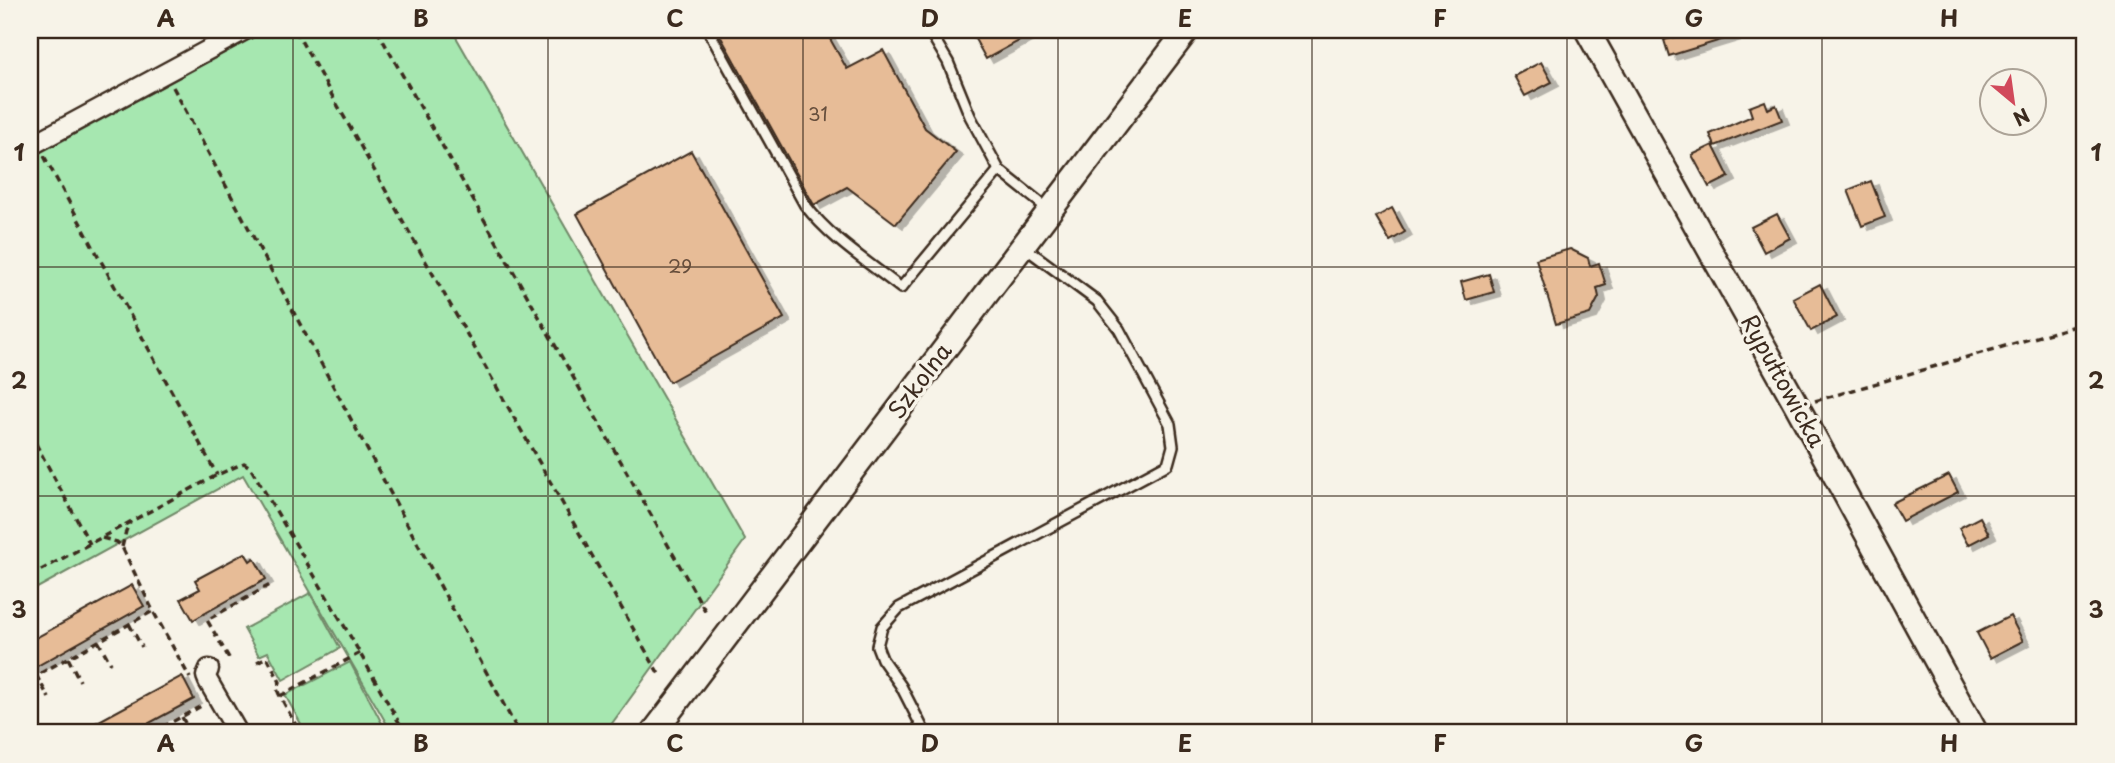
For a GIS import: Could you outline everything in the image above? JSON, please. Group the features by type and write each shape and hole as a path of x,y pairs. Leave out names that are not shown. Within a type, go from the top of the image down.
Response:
{"street":[{"path":"33,144 245,30"},
{"name":"Szkolna","path":"653,733 1187,30"},
{"name":"Rypułtowicka","path":"1587,30 1976,733"},
{"path":"209,669 206,676 207,699 238,733"}],"lane":[{"path":"708,30 805,205 819,223 836,238 901,288 999,170"},
{"path":"929,30 948,62 970,116 999,170 1049,210"},
{"path":"925,733 901,686 879,652 877,646 882,627 899,608 1168,464 1173,446 1170,424 1119,328 1097,301 1022,246"}],"path":[{"path":"295,30 660,676"},
{"path":"377,30 707,614"},
{"path":"165,73 519,733"},
{"path":"33,144 218,475"},
{"path":"1797,406 2085,323"},
{"path":"30,433 90,544"},
{"path":"30,576 244,463 253,472 405,733"},
{"path":"122,547 131,522"},
{"path":"100,538 117,542 122,547 195,688"},
{"path":"229,658 207,620 270,585"},
{"path":"30,679 153,611"},
{"path":"129,624 142,647"},
{"path":"98,641 111,664"},
{"path":"280,696 360,653"},
{"path":"257,662 267,657 280,682 277,689 280,696 300,733"},
{"path":"68,658 80,681"},
{"path":"36,676 49,698"},
{"path":"152,733 182,717 207,699"},
{"path":"182,717 191,733"}],"green space":[{"path":"267,30 452,30 745,540 605,733 392,733 243,475 30,592 30,158"},
{"path":"310,593 340,648 283,680 268,652 259,656 244,629"},
{"path":"350,662 387,733 306,733 285,695"}],"building":[{"path":"717,30 825,30 847,69 883,50 925,128 956,152 896,224 847,187 814,205"},
{"path":"970,30 1039,30 986,59"},
{"path":"1700,30 1744,30 1744,33 1669,56 1664,40"},
{"path":"1541,62 1552,82 1525,96 1514,76"},
{"path":"1765,101 1768,109 1776,105 1782,120 1715,146 1710,134 1752,116 1749,107"},
{"path":"1713,145 1729,177 1709,187 1692,155"},
{"path":"691,151 784,318 669,382 577,214"},
{"path":"1871,181 1885,217 1862,226 1848,190"},
{"path":"1392,208 1405,232 1390,241 1376,217"},
{"path":"1777,214 1790,238 1764,252 1751,227"},
{"path":"1570,249 1588,258 1590,266 1599,263 1606,285 1597,288 1599,297 1590,314 1556,324 1536,259"},
{"path":"1489,274 1494,292 1466,300 1461,282"},
{"path":"1820,284 1837,317 1811,331 1793,298"},
{"path":"1949,475 1958,492 1902,521 1892,503"},
{"path":"1980,517 1989,534 1968,545 1959,528"},
{"path":"245,553 250,561 254,558 266,579 193,620 181,599 200,589 195,580"},
{"path":"132,585 144,606 30,670 30,641"},
{"path":"2010,616 2023,641 1990,658 1977,633"},
{"path":"182,676 194,699 131,733 77,733"}]}
